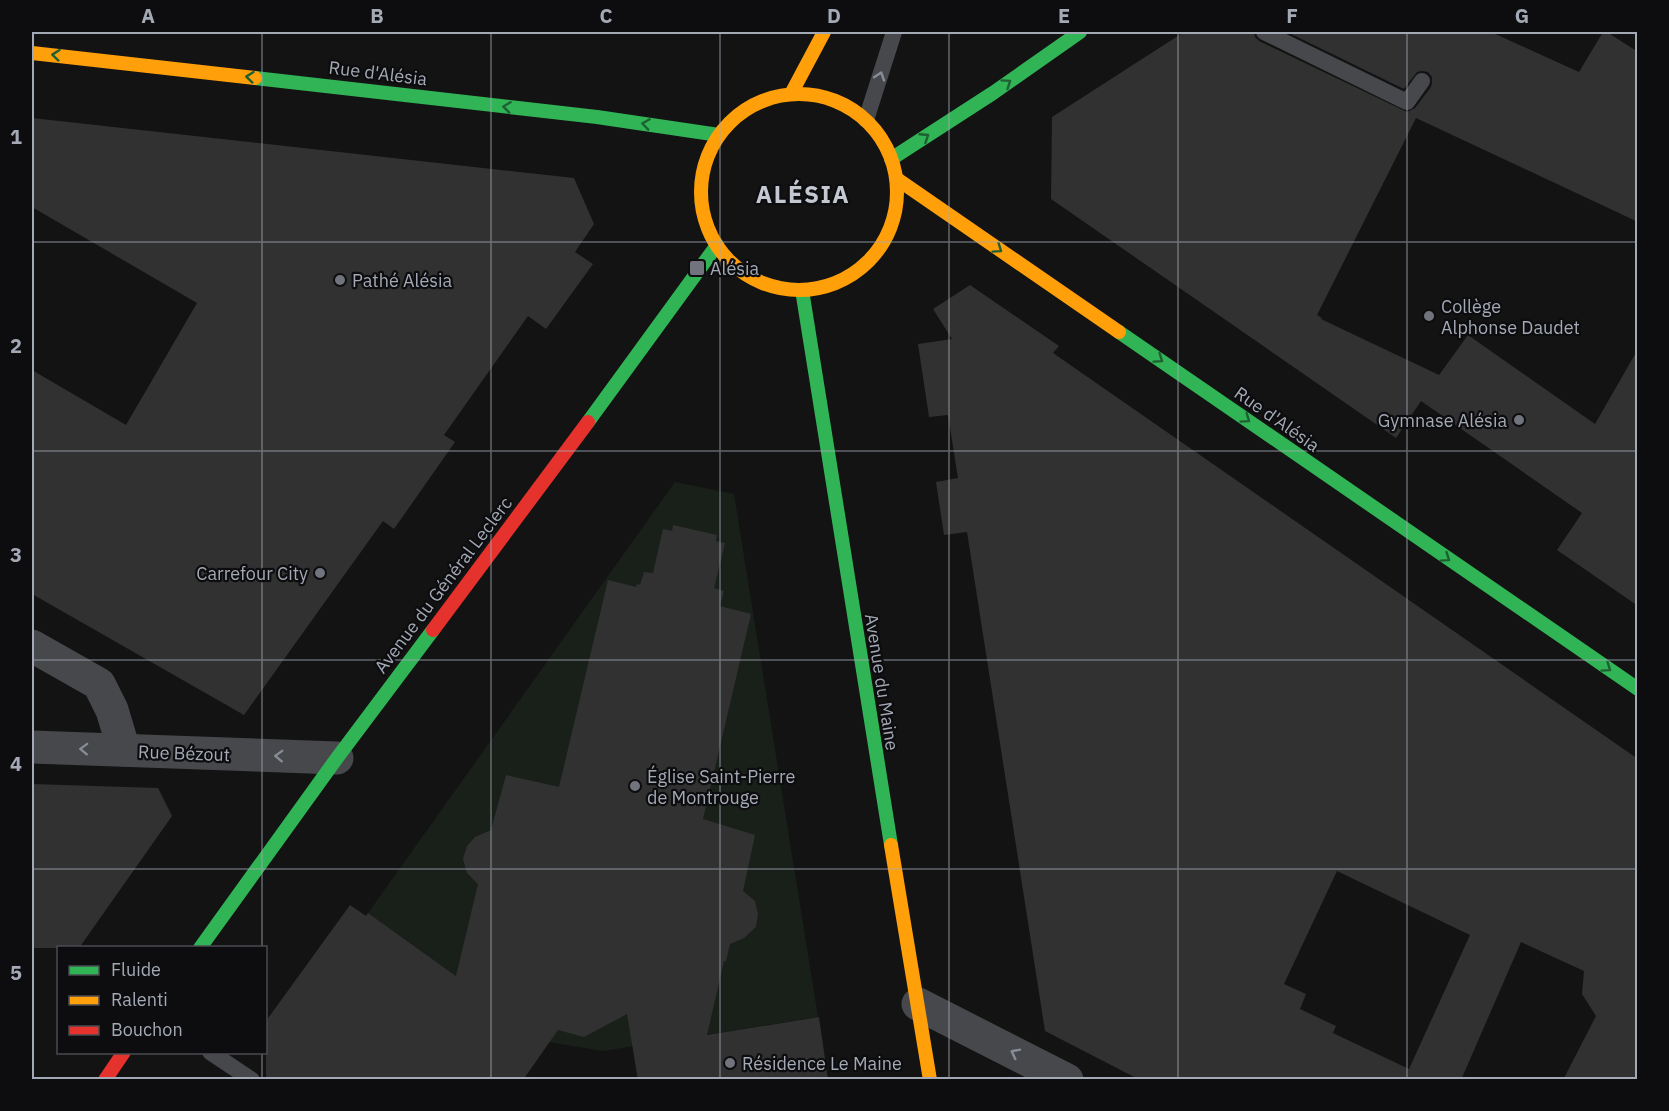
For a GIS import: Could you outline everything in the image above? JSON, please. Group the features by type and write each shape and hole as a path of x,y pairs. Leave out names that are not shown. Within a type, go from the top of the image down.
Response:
{"main road":[{"path":"791,94 824,32"},
{"path":"891,159 993,93 1080,32"},
{"name":"Rue d'Alésia","path":"32,53 597,117 719,135"},
{"path":"791,94 812,94 841,103 866,120 885,144 897,179 897,199 893,219 886,238 874,255 860,269 842,280 823,287 802,290 763,283 745,274 729,261 709,231 701,199 701,182 710,149 731,121 746,109 764,100 791,94"},
{"name":"Rue d'Alésia","path":"897,179 1638,689"},
{"name":"Avenue du Général Leclerc","path":"201,946 337,758 631,366 717,245"},
{"name":"Avenue du Maine","path":"802,290 930,1080"},
{"path":"105,1080 123,1054"}],"street":[{"path":"32,646 99,684 112,710 124,750"},
{"name":"Rue Bézout","path":"32,747 337,758"},
{"path":"918,1005 1067,1080"}],"lane":[{"path":"866,120 894,32"},
{"path":"1264,32 1407,102 1422,81"},
{"path":"212,1054 252,1080"}],"shaded area":[{"path":"675,482 734,494 818,1017 603,1051 549,1042 368,913"}],"building":[{"path":"1184,32 1254,32 1259,41 1407,112 1415,108 1431,87 1432,77 1428,72 1417,72 1404,89 1287,32 1491,32 1579,72 1603,32 1607,32 1638,52 1638,222 1416,118 1317,315 1321,319 1439,375 1468,335 1595,424 1638,349 1638,606 1557,550 1582,513 1421,401 1396,438 1051,199 1052,117"},
{"path":"32,118 574,178 594,224 575,252 593,264 546,329 528,316 444,435 455,442 394,529 383,521 244,715 32,594 32,370 126,425 197,303 32,207"},
{"path":"970,285 1059,346 1053,353 1638,759 1638,1080 1563,1080 1596,1016 1582,994 1584,971 1521,942 1461,1080 1140,1080 1045,1031 967,532 944,535 936,482 958,478 948,415 929,417 918,344 952,339 933,309","holes":["1337,871 1470,935 1409,1069 1333,1033 1336,1026 1300,1009 1306,994 1284,984"]},
{"name":"Église Saint-Pierre de Montrouge","path":"673,525 717,535 716,541 725,543 714,588 724,591 720,606 751,614 703,819 755,835 743,891 755,901 758,914 756,927 744,938 730,944 707,1035 819,1017 828,1080 638,1080 627,1014 584,1037 558,1030 523,1080 266,1079 267,1020 350,905 366,916 368,913 456,976 478,884 467,873 463,859 467,846 475,837 491,830 506,775 559,787 608,580 636,587 637,584 640,585 644,572 653,573 663,529 672,531"},
{"path":"32,784 158,788 172,816 80,946 32,948"}],"traffic: fast":[{"path":"891,159 993,93 1080,32"},
{"path":"255,78 597,117 719,135"},
{"path":"588,422 717,245"},
{"path":"802,290 891,845"},
{"path":"1119,332 1638,689"},
{"path":"201,946 433,630"}],"traffic: slow":[{"path":"791,94 824,32"},
{"path":"32,53 255,78"},
{"path":"799,94 827,98 845,106 861,116 875,130 893,164 897,192 893,220 885,238 875,254 861,268 827,286 799,290 771,286 753,278 737,268 723,254 705,220 701,192 705,164 713,146 723,130 737,116 771,98 799,94"},
{"path":"897,179 1119,332"},
{"path":"891,845 930,1080"}],"traffic: jam":[{"path":"433,630 588,422"},
{"path":"105,1080 123,1054"}],"place":[{"name":"Alésia","path":"697,268"},
{"name":"Pathé Alésia","path":"340,280"},
{"name":"Collège Alphonse Daudet","path":"1429,316"},
{"name":"Gymnase Alésia","path":"1519,420"},
{"name":"Carrefour City","path":"320,573"},
{"name":"Église Saint-Pierre de Montrouge","path":"635,786"},
{"name":"Résidence Le Maine","path":"730,1063"}],"district":[{"name":"ALÉSIA","path":"803,194"}]}
